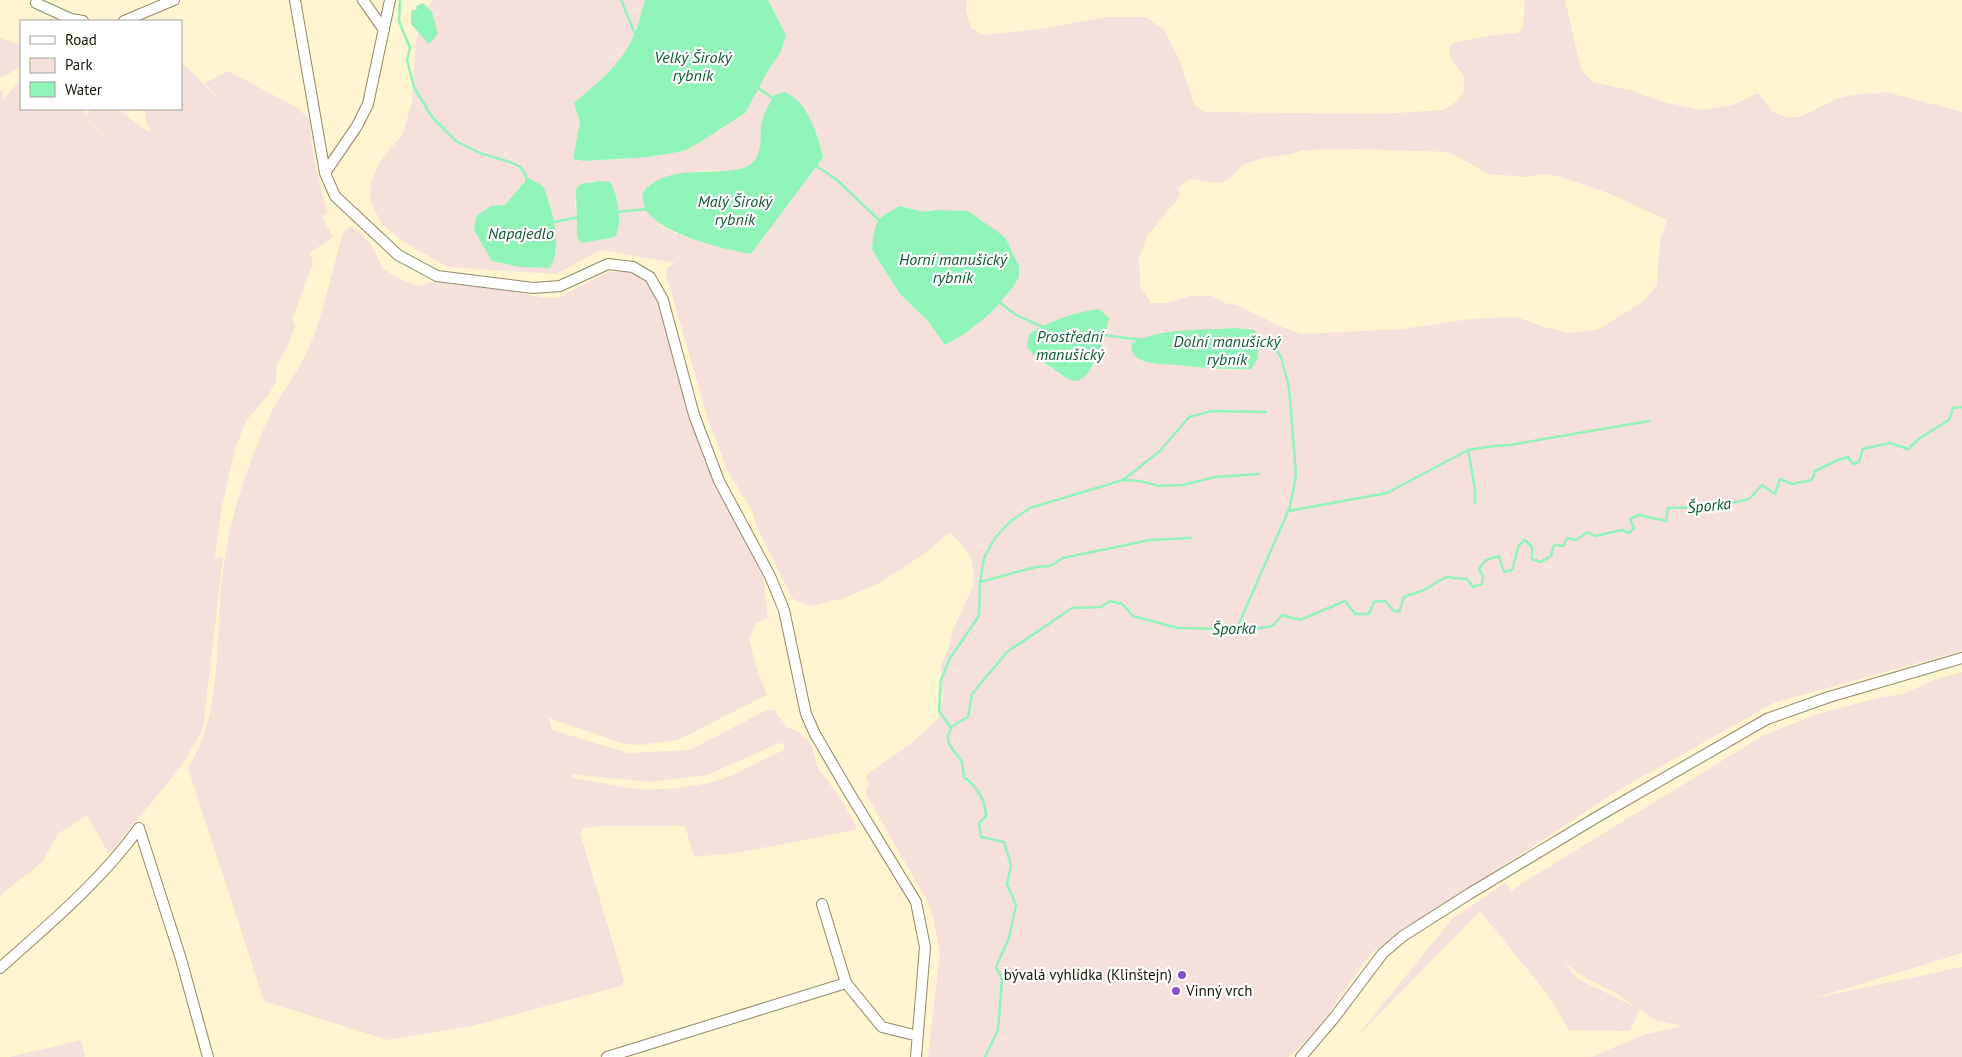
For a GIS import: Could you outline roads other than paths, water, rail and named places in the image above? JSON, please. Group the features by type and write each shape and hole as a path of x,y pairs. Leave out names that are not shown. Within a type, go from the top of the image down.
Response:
{"street":[{"path":"126,20 174,0"},
{"path":"295,0 325,173 335,196 398,255 437,276 533,288 560,286 608,264 633,267 650,277 663,300 694,415 719,481 770,576 784,610 806,714 815,734 847,789 916,902 925,947 916,1057"},
{"path":"363,0 384,30"},
{"path":"325,173 358,126 368,104 390,0"},
{"path":"36,3 77,20"},
{"path":"1301,1057 1334,1018 1383,953 1403,936 1477,889 1602,814 1768,719 1829,696 1962,658"},
{"path":"0,968 91,886 121,853 139,828 181,959 208,1057"},
{"path":"822,904 846,983 882,1027 918,1036"},
{"path":"607,1057 846,983"}],"water":[{"name":"Velký Široký rybník","path":"645,0 768,0 786,35 781,52 769,69 745,113 684,151 648,157 584,161 573,159 580,122 574,103 591,89 622,56 635,33"},
{"path":"423,3 432,12 438,34 429,44 411,24 411,11 417,9 416,6"},
{"name":"Malý Široký rybník","path":"785,92 800,103 806,111 818,138 823,156 751,254 726,249 683,235 659,222 646,211 642,194 654,183 668,176 734,170 746,167 755,160 760,148 762,123 766,111 774,95"},
{"name":"Napajedlo","path":"528,178 543,186 553,216 556,249 550,268 520,267 492,261 474,230 476,216 491,206 505,205"},
{"path":"600,181 610,182 613,187 619,217 617,232 615,237 582,243 577,235 576,189 581,184"},
{"name":"Horní manušický rybník","path":"900,206 923,212 935,210 968,211 1005,237 1019,266 1019,277 991,313 963,335 945,345 928,321 900,294 872,250 874,233 878,222 886,214"},
{"name":"Prostřední manušický","path":"1099,309 1109,318 1108,324 1094,364 1083,378 1077,381 1068,379 1039,359 1027,347 1029,334 1037,329 1062,318"},
{"name":"Dolní manušický rybník","path":"1234,328 1254,330 1259,335 1258,358 1251,369 1153,363 1139,359 1134,354 1131,346 1132,343 1156,334"}],"waterway":[{"path":"400,0 399,21 410,48 407,60 414,87 432,117 456,141 480,153 520,167 525,173 527,183"},
{"path":"621,0 636,36"},
{"path":"758,88 774,99"},
{"path":"815,165 837,180 880,221"},
{"path":"616,212 648,209"},
{"path":"550,223 579,217"},
{"path":"998,301 1016,315 1043,327"},
{"path":"1103,335 1142,340"},
{"path":"1237,628 1290,507 1296,475 1289,387 1281,357 1274,346 1265,342 1258,344"},
{"name":"Šporka","path":"985,1057 998,1030 1002,979 996,967 1009,938 1016,905 1007,884 1011,865 1004,842 981,837 979,823 986,816 984,804 977,790 964,777 962,762 949,744 948,736 952,726 968,717 972,694 1007,652 1072,608 1101,607 1110,601 1122,604 1133,616 1178,628 1253,629 1273,626 1282,615 1300,620 1345,601 1355,614 1369,614 1374,602 1385,601 1394,611 1399,612 1404,597 1424,590 1446,577 1467,579 1473,587 1482,584 1483,576 1479,569 1486,560 1499,556 1504,572 1512,570 1519,545 1525,540 1532,547 1532,559 1541,562 1551,556 1554,545 1563,546 1567,538 1576,540 1588,532 1595,536 1622,530 1629,533 1634,528 1630,519 1639,515 1666,521 1668,508 1720,506 1749,499 1762,485 1775,494 1780,479 1792,484 1812,480 1815,471 1838,460 1848,457 1853,464 1859,462 1863,449 1890,443 1908,449 1920,438 1949,420 1953,408 1962,407"},
{"path":"951,728 939,711 941,680 950,658 979,616 980,582 984,558 995,538 1011,521 1030,508 1123,480 1160,451 1189,417 1212,411 1266,412"},
{"path":"1288,511 1387,493 1468,450 1510,445 1649,421"},
{"path":"1468,450 1475,489 1475,503"},
{"path":"1125,480 1140,481 1159,486 1183,485 1215,477 1259,474"},
{"path":"980,582 1036,567 1050,566 1063,558 1150,540 1191,538"}],"place":[{"name":"bývalá vyhlídka (Klinštejn)","path":"1182,975"},
{"name":"Vinný vrch","path":"1176,991"}]}
